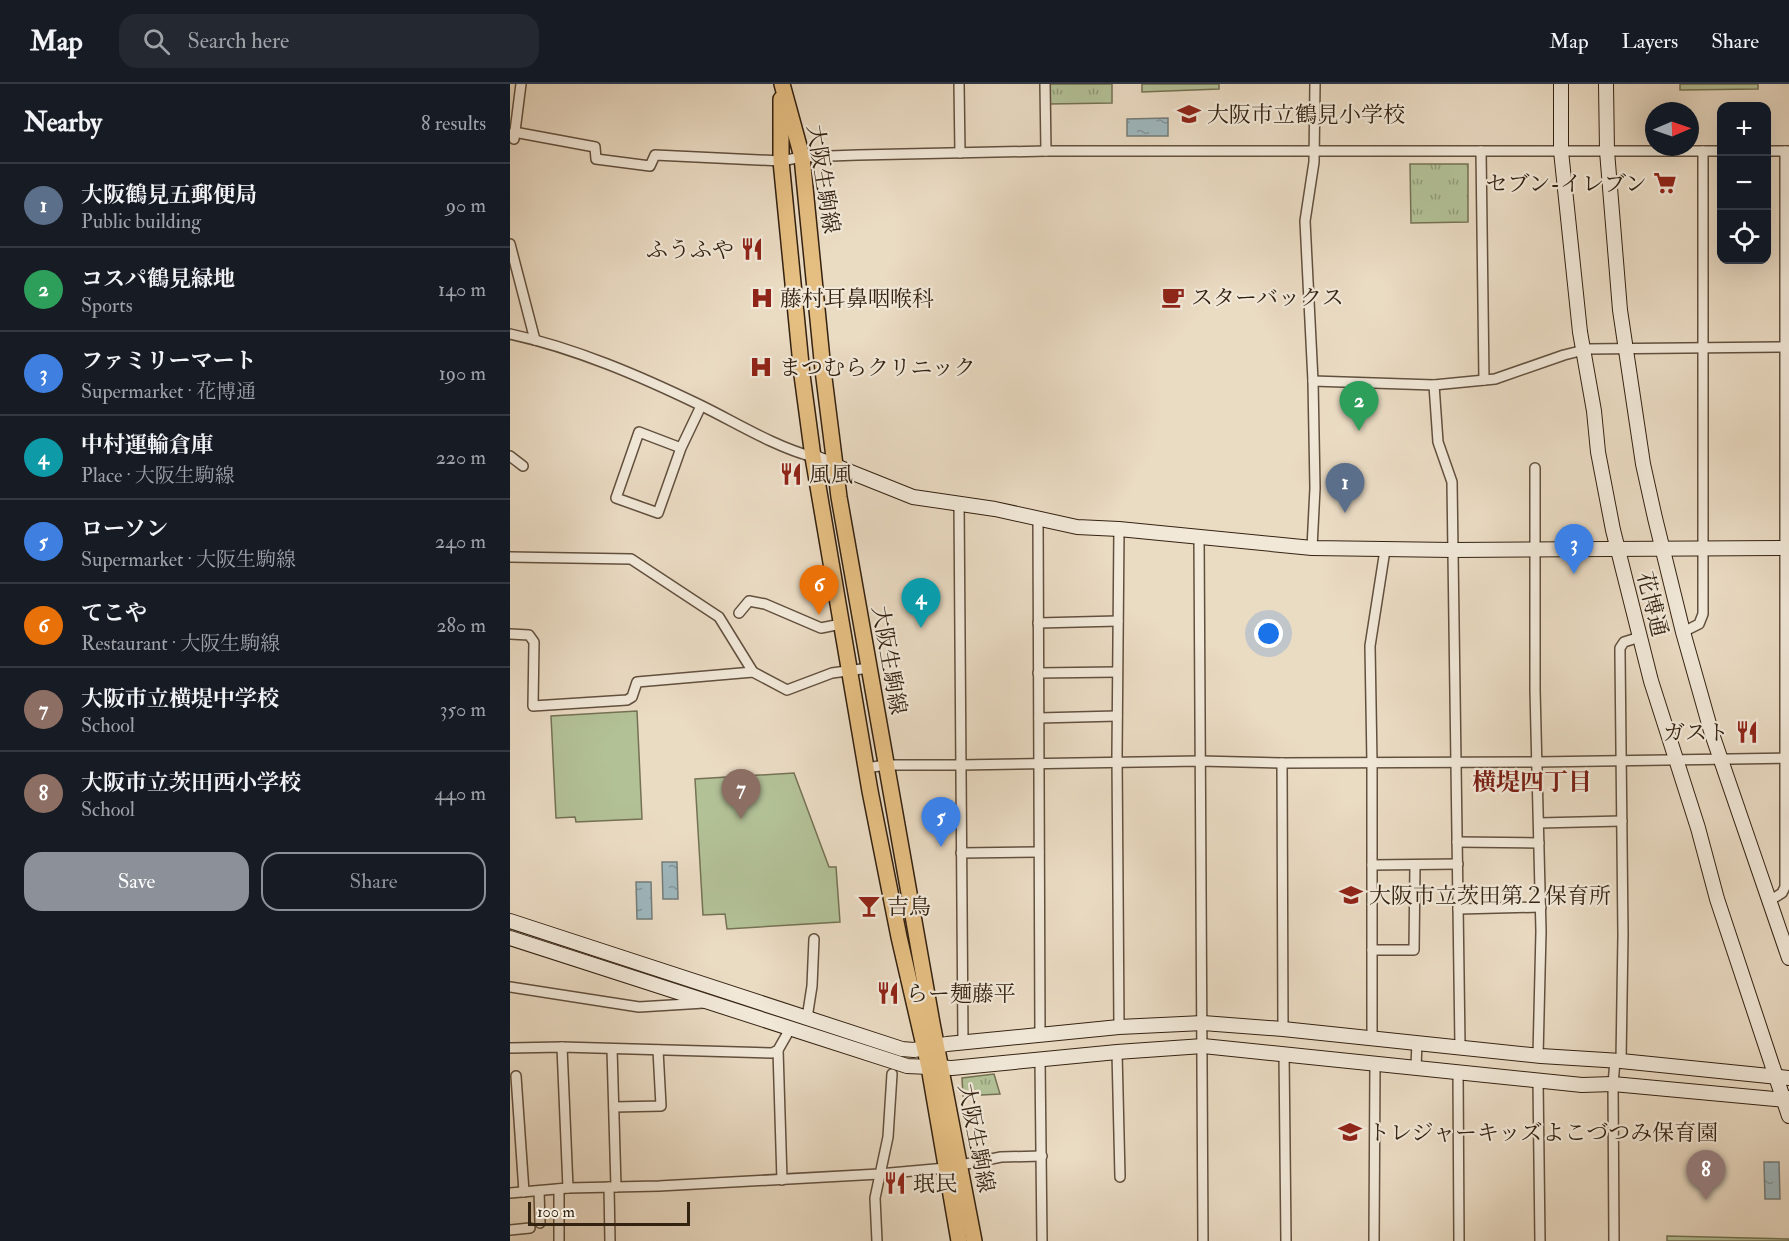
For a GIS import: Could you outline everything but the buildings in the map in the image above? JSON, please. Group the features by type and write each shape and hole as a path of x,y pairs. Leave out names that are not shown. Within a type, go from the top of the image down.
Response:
{"main road":[{"name":"大阪生駒線","path":"782,84 802,157 823,370 836,467 930,1047"},
{"name":"大阪生駒線","path":"782,84 780,160 802,375 813,457 866,768 899,937 930,1047 953,1167 974,1241"},
{"name":"大阪生駒線","path":"953,1167 959,1241"}],"street":[{"path":"521,84 514,100 514,136 595,147 596,159 650,166 655,156 780,160 802,157 1046,151 1717,151"},
{"path":"959,84 960,153"},
{"path":"1045,84 1046,151"},
{"path":"1312,548 1315,488 1313,381 1305,221 1314,150 1315,84"},
{"name":"花博通","path":"1561,84 1561,151 1583,350 1594,411 1598,452 1618,549 1651,681 1698,828 1717,898 1782,1077 1789,1116"},
{"name":"花博通","path":"1606,84 1608,151 1620,310 1643,464 1683,632 1721,759 1789,958"},
{"path":"1481,151 1484,380"},
{"path":"1769,901 1782,893 1785,887 1787,758 1787,151 1771,151"},
{"path":"1683,632 1699,624 1702,619 1703,152"},
{"path":"510,244 535,340"},
{"path":"510,334 601,362 701,406 790,451 813,457 913,497 959,502 1077,527 1312,548 1453,550 1787,548"},
{"path":"1313,381 1434,385 1495,379 1583,350 1786,347"},
{"path":"1434,385 1438,442 1452,482 1460,1046"},
{"path":"681,448 639,432 616,498 658,513 681,448 701,406"},
{"path":"510,456 523,466"},
{"path":"1535,468 1540,908 1538,1056"},
{"path":"959,502 963,1043"},
{"path":"1038,518 1040,1035"},
{"path":"1119,529 1117,716 1119,1027"},
{"path":"1199,537 1203,1241"},
{"path":"1372,1038 1370,646 1385,550"},
{"path":"510,556 631,560 719,617 753,672 787,690 832,673 869,668"},
{"path":"739,613 750,601 765,604 821,628 841,624"},
{"path":"1038,623 1118,621"},
{"path":"510,634 529,635 534,642 533,706 627,700 632,697 637,682 753,672"},
{"path":"1614,1241 1613,1084 1618,1061 1622,821 1620,648 1625,641 1640,637"},
{"path":"1038,673 1118,672"},
{"path":"1039,718 1117,716"},
{"path":"866,768 886,765 1200,761 1372,763 1787,758"},
{"path":"1282,763 1282,1029"},
{"path":"1539,823 1622,821"},
{"path":"1457,843 1539,843"},
{"path":"961,854 1039,852"},
{"path":"1372,865 1458,864"},
{"path":"1372,950 1414,950 1415,865"},
{"path":"1458,909 1540,908"},
{"path":"510,921 902,1049 914,1050 1119,1027 1203,1023 1782,1077"},
{"path":"510,938 907,1066 935,1068 1203,1046 1582,1085 1613,1084 1787,1099"},
{"path":"814,939 812,986 815,1036"},
{"path":"510,987 639,1007 707,1003"},
{"path":"510,1048 562,1047 772,1053 777,1050 790,1029"},
{"path":"1416,1067 1417,1042"},
{"path":"559,1240 564,1189 562,1047"},
{"path":"610,1241 614,1107 612,1049"},
{"path":"614,1107 660,1106 658,1050"},
{"path":"777,1050 782,1180"},
{"path":"1117,1052 1120,1177"},
{"path":"1284,1053 1286,1241"},
{"path":"1040,1060 1042,1241"},
{"path":"1374,1241 1375,1063"},
{"path":"1458,1071 1459,1241"},
{"path":"877,1241 875,1198 888,1137 892,1074"},
{"path":"516,1076 515,1125 524,1192"},
{"path":"1538,1080 1540,1241"},
{"path":"510,1193 879,1174 953,1167 1001,1157 1042,1156"},
{"path":"539,1191 540,1223"},
{"path":"510,1230 530,1228"}],"green space":[{"path":"1049,84 1112,84 1112,103 1049,104"},
{"path":"1142,84 1219,84 1219,89 1142,92"},
{"path":"1680,84 1758,84 1758,89 1680,90"},
{"path":"1410,164 1468,164 1468,222 1411,223"},
{"path":"637,711 642,819 576,822 575,817 556,818 551,716"},
{"path":"794,773 829,867 836,867 840,922 727,929 725,914 703,915 695,779"},
{"path":"994,1074 1000,1094 963,1096 962,1078"},
{"path":"1667,1236 1789,1239 1789,1241 1667,1241"}],"water":[{"path":"1168,118 1168,136 1127,136 1127,119"},
{"path":"662,862 677,862 678,899 663,899"},
{"path":"636,882 651,882 652,919 637,919"},
{"path":"1764,1162 1779,1162 1780,1199 1765,1199"}],"place":[{"name":"大阪市立鶴見小学校","path":"1189,114"},
{"name":"セブン-イレブン","path":"1665,183"},
{"name":"ふうふや","path":"752,249"},
{"name":"スターバックス","path":"1173,297"},
{"name":"藤村耳鼻咽喉科","path":"762,298"},
{"name":"まつむらクリニック","path":"761,367"},
{"name":"コスパ鶴見緑地","path":"1359,431"},
{"name":"風風","path":"791,474"},
{"name":"大阪鶴見五郵便局","path":"1345,513"},
{"name":"ファミリーマート","path":"1574,574"},
{"name":"てこや","path":"819,615"},
{"name":"中村運輸倉庫","path":"921,628"},
{"name":"ガスト","path":"1747,732"},
{"name":"大阪市立横堤中学校","path":"741,819"},
{"name":"ローソン","path":"941,847"},
{"name":"大阪市立茨田第２保育所","path":"1351,895"},
{"name":"吉鳥","path":"869,906"},
{"name":"らー麺藤平","path":"888,993"},
{"name":"トレジャーキッズよこづつみ保育園","path":"1350,1132"},
{"name":"珉民","path":"895,1183"},
{"name":"大阪市立茨田西小学校","path":"1706,1200"}],"district":[{"name":"横堤四丁目","path":"1532,782"}]}
